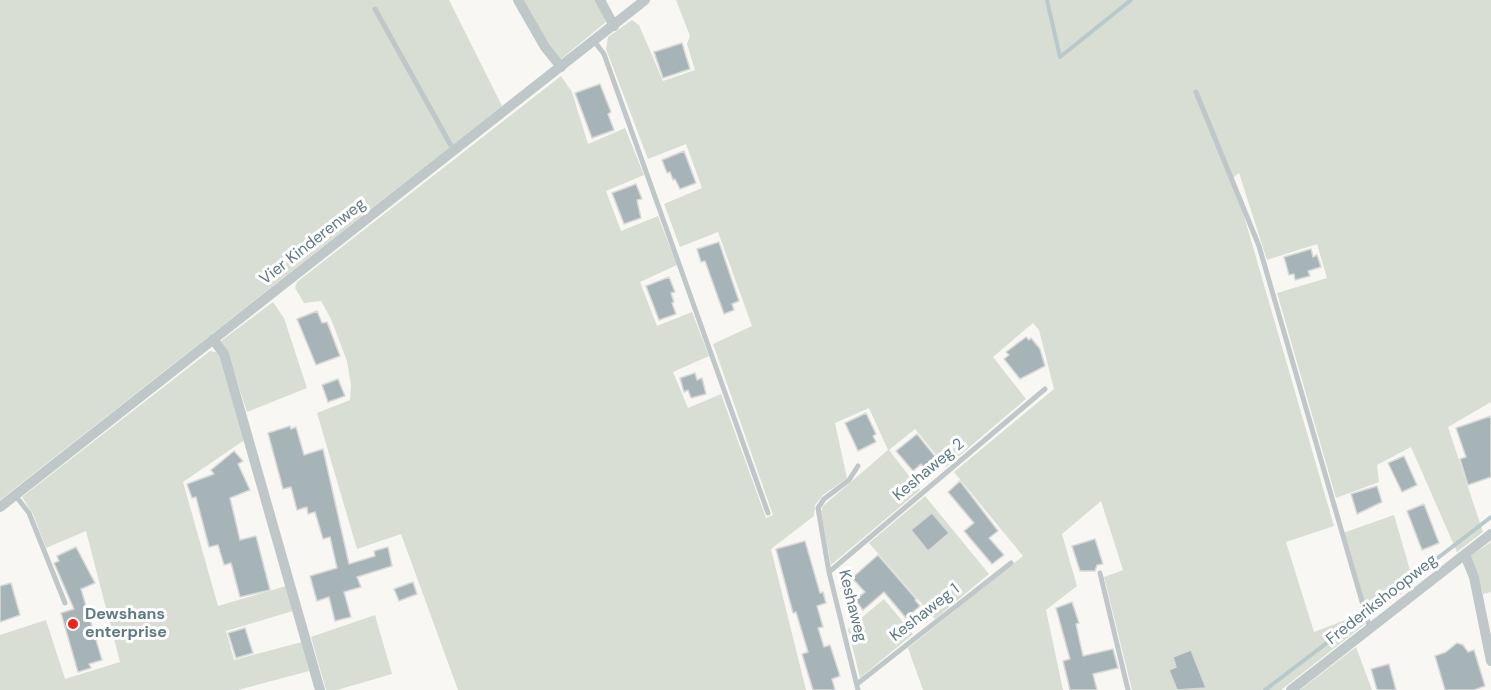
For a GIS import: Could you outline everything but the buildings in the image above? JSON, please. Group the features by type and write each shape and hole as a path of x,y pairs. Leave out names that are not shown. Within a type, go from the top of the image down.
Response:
{"street":[{"path":"518,0 545,47 561,67"},
{"path":"600,0 614,26"},
{"name":"Vier Kinderenweg","path":"0,507 645,0"},
{"path":"213,339 224,354 320,690"},
{"name":"Frederikshoopweg","path":"1291,690 1491,534"},
{"path":"1465,555 1474,577 1491,661"}],"lane":[{"path":"375,9 454,151"},
{"path":"594,41 604,54 768,513"},
{"path":"1196,92 1259,246 1359,598 1370,629"},
{"name":"Keshaweg 2","path":"829,572 1046,389"},
{"name":"Keshaweg","path":"857,687 829,572 818,508 824,499 849,480 858,466"},
{"path":"15,495 29,513 65,603"},
{"name":"Keshaweg 1","path":"857,687 1011,563"},
{"path":"1101,573 1128,690"}],"shaded area":[{"path":"0,0 449,0 502,106 0,500"},
{"path":"522,0 596,0 606,22 561,59 548,45"},
{"path":"676,0 1491,0 1491,402 1448,427 1483,532 1457,552 1411,447 1377,465 1379,482 1336,498 1277,293 1327,278 1317,244 1267,260 1239,173 1233,178 1334,526 1286,542 1314,632 1358,615 1365,624 1281,690 1132,690 1104,577 1123,570 1101,501 1062,534 1077,586 1046,610 1063,690 923,690 908,648 1023,556 954,472 1054,389 1039,330 1033,323 993,357 1026,399 946,467 915,429 889,450 920,490 831,565 821,512 823,506 888,450 869,408 835,423 847,478 823,495 815,505 814,516 771,549 806,690 458,690 401,534 357,549 317,413 350,400 351,385 347,361 331,319 321,301 304,303 295,288 297,282 561,76 572,92 588,144 625,128 644,175 606,191 621,231 658,216 677,265 640,282 657,326 692,312 709,356 673,372 688,408 721,394 766,518 773,515 713,344 752,326 718,232 680,247 664,204 702,188 686,144 648,159 606,49 608,37 632,20 639,25 663,81 695,70 687,44 690,36"},
{"path":"273,302 284,318 307,388 247,412 228,353 221,341"},
{"path":"210,351 219,353 246,439 183,482 218,606 286,586 293,611 226,631 234,660 302,642 309,671 238,690 0,690 0,635 46,620 65,679 120,662 86,531 46,548 33,514 22,497"},
{"path":"925,496 989,574 935,619 869,543"},
{"path":"1394,515 1414,584 1372,616 1364,607 1343,533"},
{"path":"1491,542 1491,592 1483,594 1478,573 1469,557"},
{"path":"884,599 913,634 860,678 848,629"},
{"path":"375,615 392,674 337,690 326,690 311,637"},
{"path":"1356,647 1372,690 1300,690"}],"waterway":[{"path":"1047,0 1060,57 1131,0"},
{"path":"1374,607 1491,517"},
{"path":"1265,690 1357,620"}],"place":[{"name":"Dewshans enterprise","path":"73,624"}]}
